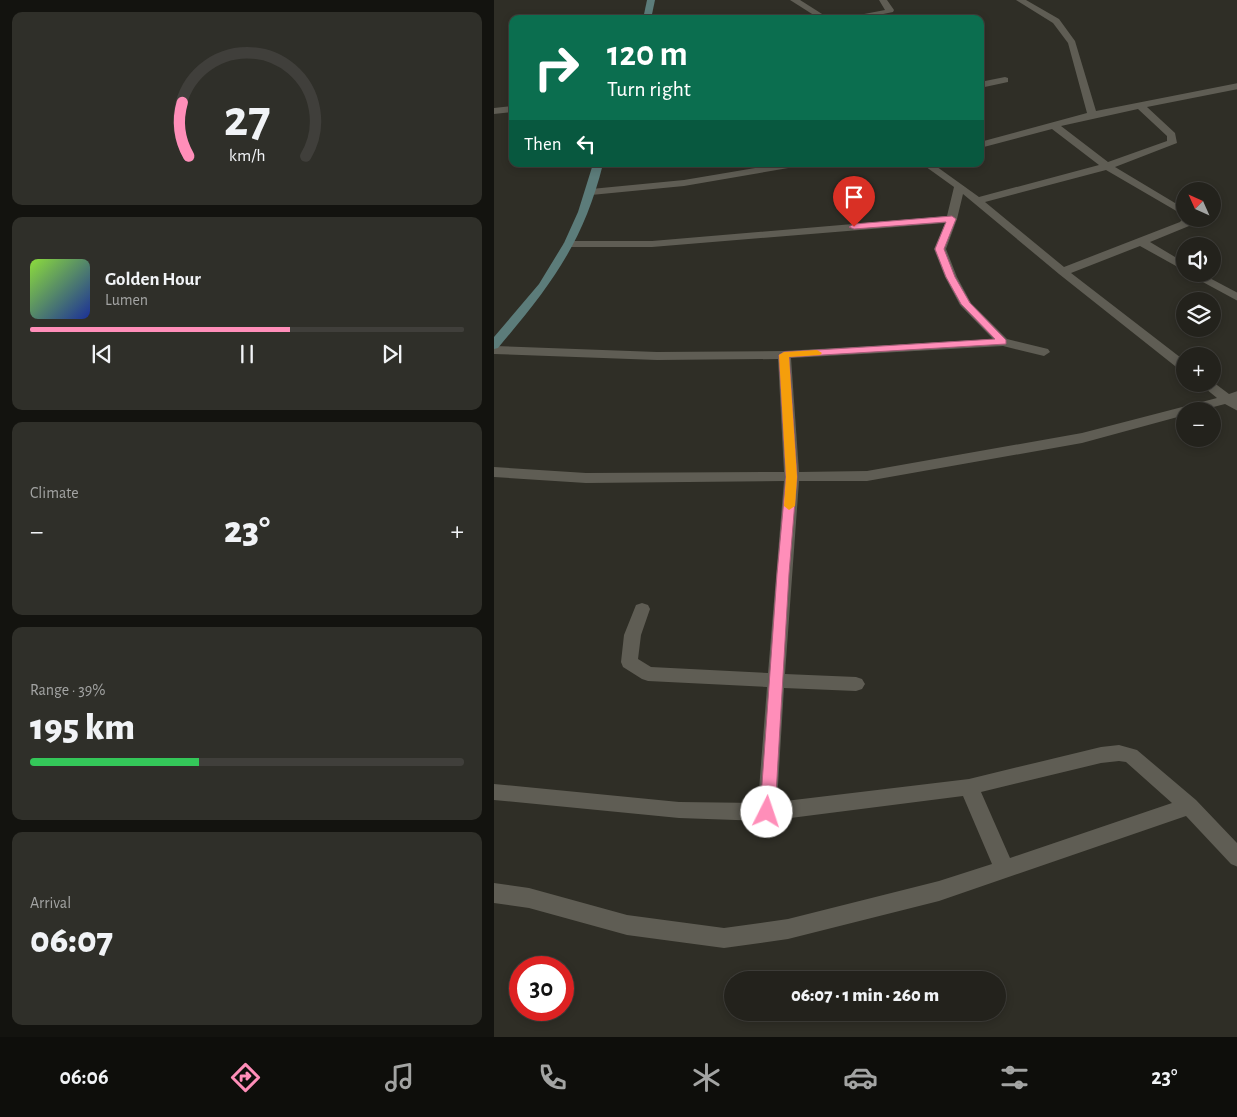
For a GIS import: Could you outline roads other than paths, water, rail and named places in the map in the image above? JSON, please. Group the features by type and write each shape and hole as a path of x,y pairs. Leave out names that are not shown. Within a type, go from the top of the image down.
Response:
{"street":[{"path":"648,15 651,0"},
{"path":"794,0 819,15"},
{"path":"868,15 890,10 883,0"},
{"path":"1020,0 1056,22 1072,43 1092,114"},
{"path":"984,85 1005,80"},
{"path":"984,144 1092,114 1237,86"},
{"path":"978,201 1107,166 1172,143 1172,135 1140,105"},
{"path":"494,110 509,109"},
{"path":"1054,126 1107,166 1176,208"},
{"path":"494,345 544,285 569,244 591,192 597,167"},
{"path":"591,192 684,182 776,167"},
{"path":"931,167 959,186 1176,360"},
{"path":"959,186 952,219 940,249 951,277 966,304 1003,342"},
{"path":"569,244 652,244 952,219"},
{"path":"1064,272 1180,228"},
{"path":"1141,242 1176,263"},
{"path":"1208,282 1237,298"},
{"path":"494,350 657,356 784,355 1003,342 1044,352"},
{"path":"767,812 783,574 792,477 784,355"},
{"path":"1220,392 1234,400"},
{"path":"494,472 586,478 867,476 1072,440 1234,400"},
{"path":"642,609 633,628 629,647 630,662 648,674 856,684"},
{"path":"494,792 679,810 767,812 970,787 1101,755 1119,753 1132,756 1189,806 1237,858"},
{"path":"970,787 1005,870"},
{"path":"494,893 529,898 627,925 724,938 788,929 939,891 1189,806"}]}
